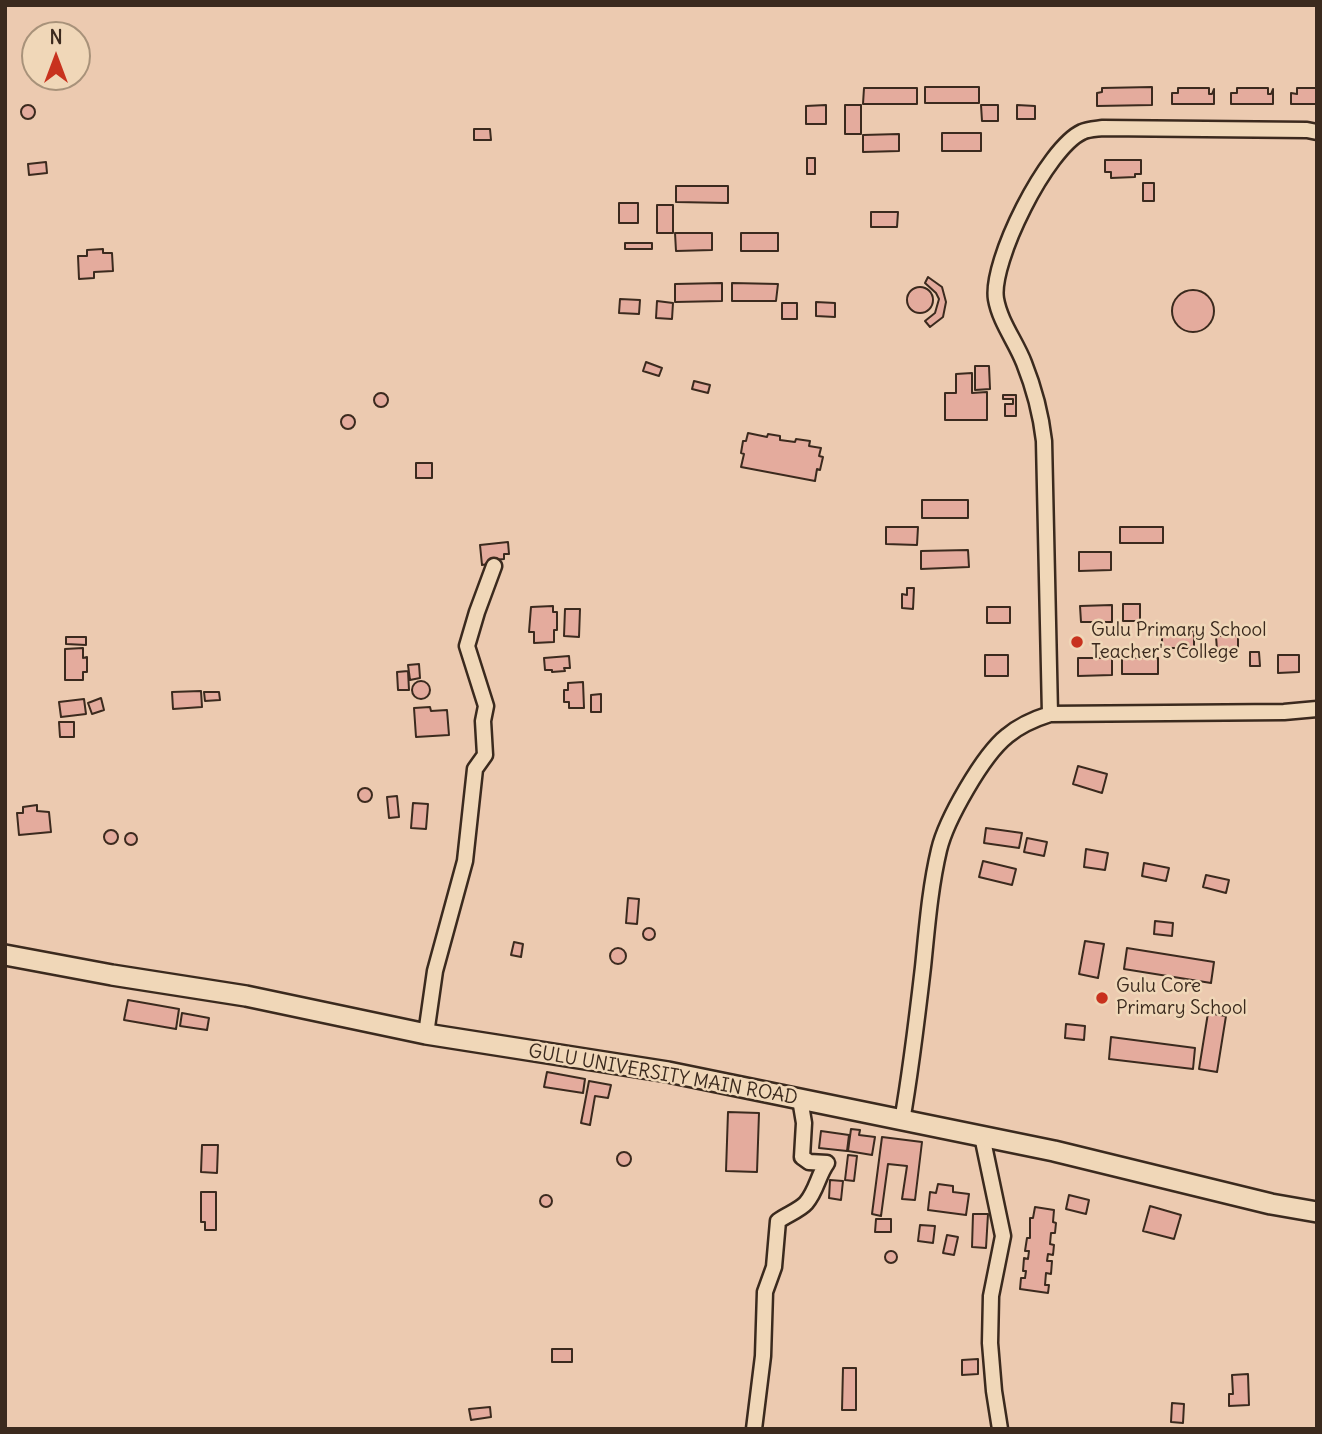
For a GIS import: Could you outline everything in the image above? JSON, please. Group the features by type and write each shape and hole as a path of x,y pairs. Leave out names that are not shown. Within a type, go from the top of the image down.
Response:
{"street":[{"path":"1050,715 1042,423 1028,374 996,298 999,265 1009,239 1041,175 1071,140 1082,132 1103,128 1317,132"},
{"path":"426,1034 435,971 465,861 475,769 485,755 483,721 486,706 467,646 494,566"},
{"path":"902,1121 939,848 968,787 1004,738 1033,719 1050,715 1284,712 1317,709"},
{"name":"GULU UNIVERSITY MAIN ROAD","path":"5,955 246,996 426,1034 668,1072 982,1136 1128,1168 1271,1204 1317,1212"},
{"path":"754,1429 763,1356 765,1292 774,1267 778,1221 804,1205 816,1186 818,1174 827,1163 809,1162 802,1157 804,1123 800,1100"},
{"path":"982,1136 1003,1236 991,1296 990,1343 1000,1429"}],"building":[{"path":"925,87 979,87 979,103 925,103"},
{"path":"1152,87 1152,105 1097,106 1097,93 1102,92 1102,88"},
{"path":"864,88 917,88 917,104 863,104"},
{"path":"1178,88 1209,88 1209,94 1212,94 1214,89 1214,104 1172,104 1172,93 1178,93"},
{"path":"1237,88 1268,88 1268,94 1271,94 1273,89 1273,104 1231,104 1231,93 1237,93"},
{"path":"1297,88 1317,88 1317,104 1291,104 1291,93 1297,94"},
{"path":"28,105 33,107 33,117 28,119 23,117 21,112 23,107"},
{"path":"826,105 826,124 806,124 806,106"},
{"path":"845,105 861,105 861,134 845,134"},
{"path":"981,105 998,105 998,121 982,121"},
{"path":"1017,105 1035,106 1035,119 1017,119"},
{"path":"474,129 490,129 491,140 474,140"},
{"path":"942,133 981,133 981,151 942,151"},
{"path":"899,134 899,151 863,152 863,135"},
{"path":"807,158 815,158 815,174 807,174"},
{"path":"1105,160 1141,160 1141,174 1135,174 1135,177 1111,178 1111,172 1105,172"},
{"path":"46,162 47,173 29,175 28,164"},
{"path":"1143,183 1154,183 1154,201 1143,201"},
{"path":"676,186 728,186 728,203 676,202"},
{"path":"619,203 638,203 638,223 619,223"},
{"path":"657,205 673,205 673,233 657,233"},
{"path":"871,212 898,212 897,227 871,227"},
{"path":"675,233 712,233 712,250 676,251"},
{"path":"741,233 778,233 778,251 741,251"},
{"path":"625,243 652,243 652,249 625,249"},
{"path":"103,249 103,253 112,253 113,271 94,272 94,278 79,279 78,256 87,256 87,250"},
{"path":"928,277 942,287 946,302 943,317 930,327 925,321 935,313 939,299 925,283"},
{"path":"722,283 722,301 675,302 675,284"},
{"path":"732,283 778,284 776,301 732,301"},
{"path":"920,287 929,291 933,300 929,309 920,313 911,309 907,300 911,291"},
{"path":"1193,290 1208,296 1214,311 1208,326 1193,332 1178,326 1172,311 1178,296"},
{"path":"620,299 640,300 639,314 619,313"},
{"path":"657,301 673,303 672,319 656,318"},
{"path":"816,302 835,303 835,317 816,316"},
{"path":"782,303 797,303 797,319 782,319"},
{"path":"646,362 662,368 659,376 643,371"},
{"path":"975,366 989,366 990,389 975,390"},
{"path":"972,373 972,393 987,392 987,420 945,420 945,393 956,393 956,374"},
{"path":"694,381 710,385 708,393 692,389"},
{"path":"378,393 384,393 388,400 384,407 378,407 374,403 374,397"},
{"path":"1003,395 1016,395 1016,416 1005,416 1005,404 1013,404 1013,399 1003,399"},
{"path":"348,415 353,417 353,427 348,429 343,427 341,422 343,417"},
{"path":"748,433 767,437 768,434 780,436 780,440 795,442 796,439 810,441 809,446 821,448 819,456 823,457 815,481 741,467 743,441 746,441"},
{"path":"416,463 432,463 432,478 416,478"},
{"path":"922,500 968,500 968,518 922,518"},
{"path":"886,527 918,527 917,545 886,544"},
{"path":"1120,527 1163,527 1163,543 1120,543"},
{"path":"508,542 509,554 504,554 504,559 482,565 480,545"},
{"path":"968,550 969,567 921,569 921,551"},
{"path":"1079,552 1111,552 1111,570 1079,571"},
{"path":"907,588 914,588 913,609 902,608 902,594 907,595"},
{"path":"1123,604 1140,604 1140,621 1123,621"},
{"path":"1112,605 1112,622 1081,622 1080,606"},
{"path":"553,606 553,612 557,612 554,642 534,643 534,632 529,632 531,607"},
{"path":"987,607 1010,607 1010,623 987,623"},
{"path":"565,609 580,609 579,637 564,636"},
{"path":"1194,631 1194,648 1162,648 1162,632"},
{"path":"1238,635 1238,650 1217,650 1216,636"},
{"path":"66,637 86,637 86,645 66,644"},
{"path":"83,648 83,658 87,657 87,672 83,672 83,680 65,680 65,649"},
{"path":"1250,652 1259,652 1260,666 1250,666"},
{"path":"985,655 1008,655 1008,676 985,676"},
{"path":"1278,655 1299,655 1299,672 1278,673"},
{"path":"569,656 570,668 564,668 565,671 545,670 544,658"},
{"path":"1078,658 1112,658 1112,675 1078,676"},
{"path":"1122,658 1158,658 1158,674 1122,674"},
{"path":"419,664 420,678 410,680 408,665"},
{"path":"408,671 409,690 398,690 397,672"},
{"path":"417,681 425,681 430,690 428,697 417,699 412,694 412,686"},
{"path":"583,682 584,708 569,708 569,702 564,702 564,690 568,690 568,683"},
{"path":"201,691 202,707 173,709 172,692"},
{"path":"204,692 219,692 220,700 205,701"},
{"path":"601,694 601,712 591,712 591,695"},
{"path":"101,698 104,710 92,714 88,703"},
{"path":"84,699 86,714 61,717 59,702"},
{"path":"430,707 431,711 447,710 449,735 416,737 414,708"},
{"path":"59,722 74,722 74,737 60,737"},
{"path":"1078,766 1107,774 1102,793 1073,784"},
{"path":"365,788 370,790 370,800 365,802 360,800 358,795 360,790"},
{"path":"397,796 399,817 389,818 387,797"},
{"path":"413,803 428,804 426,829 411,828"},
{"path":"37,805 37,811 49,812 51,832 19,835 17,813 23,813 23,807"},
{"path":"986,828 1022,833 1019,848 984,843"},
{"path":"111,830 116,832 116,842 111,844 106,842 104,837 106,832"},
{"path":"126,834 136,834 136,844 126,844"},
{"path":"1027,838 1047,842 1044,856 1024,852"},
{"path":"1086,849 1108,853 1105,870 1084,867"},
{"path":"983,861 1016,869 1012,885 979,877"},
{"path":"1144,863 1169,868 1166,881 1142,876"},
{"path":"1206,875 1229,880 1226,893 1203,887"},
{"path":"628,898 639,899 637,924 626,923"},
{"path":"1155,921 1173,923 1172,936 1154,934"},
{"path":"644,929 654,929 654,939 644,939"},
{"path":"1085,941 1104,944 1098,978 1079,974"},
{"path":"514,942 523,944 521,957 511,955"},
{"path":"618,948 626,956 618,964 610,956"},
{"path":"1127,948 1214,962 1211,983 1124,969"},
{"path":"128,1000 179,1009 176,1029 124,1020"},
{"path":"182,1013 209,1018 207,1030 180,1026"},
{"path":"1208,1013 1226,1016 1217,1072 1199,1069"},
{"path":"1066,1024 1085,1026 1084,1040 1065,1038"},
{"path":"1111,1037 1195,1048 1193,1069 1109,1059"},
{"path":"547,1072 585,1079 583,1093 544,1087"},
{"path":"589,1081 611,1085 608,1098 595,1096 590,1125 581,1123"},
{"path":"728,1112 759,1113 757,1172 726,1171"},
{"path":"851,1129 860,1130 859,1135 875,1137 872,1155 848,1151"},
{"path":"821,1131 849,1135 847,1151 819,1148"},
{"path":"882,1137 922,1142 915,1200 902,1199 907,1166 888,1164 881,1216 872,1214"},
{"path":"202,1145 218,1145 217,1173 201,1172"},
{"path":"624,1152 629,1154 629,1164 624,1166 619,1164 617,1159 619,1154"},
{"path":"848,1155 857,1156 854,1181 845,1180"},
{"path":"830,1180 843,1181 841,1200 829,1198"},
{"path":"938,1184 953,1186 953,1192 969,1194 966,1215 928,1210 930,1192 936,1193"},
{"path":"201,1192 216,1192 216,1230 205,1230 205,1222 201,1222"},
{"path":"1069,1195 1089,1200 1086,1214 1066,1209"},
{"path":"541,1196 551,1196 551,1206 541,1206"},
{"path":"1150,1206 1181,1215 1174,1239 1143,1231"},
{"path":"1035,1207 1054,1210 1053,1222 1056,1223 1055,1233 1051,1233 1053,1255 1048,1254 1047,1261 1052,1261 1051,1274 1046,1273 1045,1285 1049,1285 1048,1293 1020,1289 1021,1278 1025,1278 1026,1271 1023,1271 1024,1258 1028,1259 1029,1251 1025,1251 1027,1238 1030,1238 1030,1218 1033,1218"},
{"path":"973,1214 988,1214 986,1248 972,1247"},
{"path":"876,1219 891,1219 891,1232 875,1232"},
{"path":"920,1225 935,1226 933,1243 918,1241"},
{"path":"947,1235 958,1237 954,1255 943,1253"},
{"path":"891,1251 897,1257 891,1263 885,1257"},
{"path":"552,1349 572,1349 572,1362 552,1362"},
{"path":"978,1359 978,1374 962,1375 962,1360"},
{"path":"843,1368 856,1368 856,1410 842,1410"},
{"path":"1248,1374 1249,1405 1229,1406 1229,1394 1233,1394 1232,1375"},
{"path":"1172,1403 1184,1404 1183,1423 1171,1422"},
{"path":"490,1407 491,1417 471,1420 469,1409"}],"place":[{"name":"Gulu Primary School Teacher's College","path":"1077,642"},
{"name":"Gulu Core Primary School","path":"1102,998"}]}
